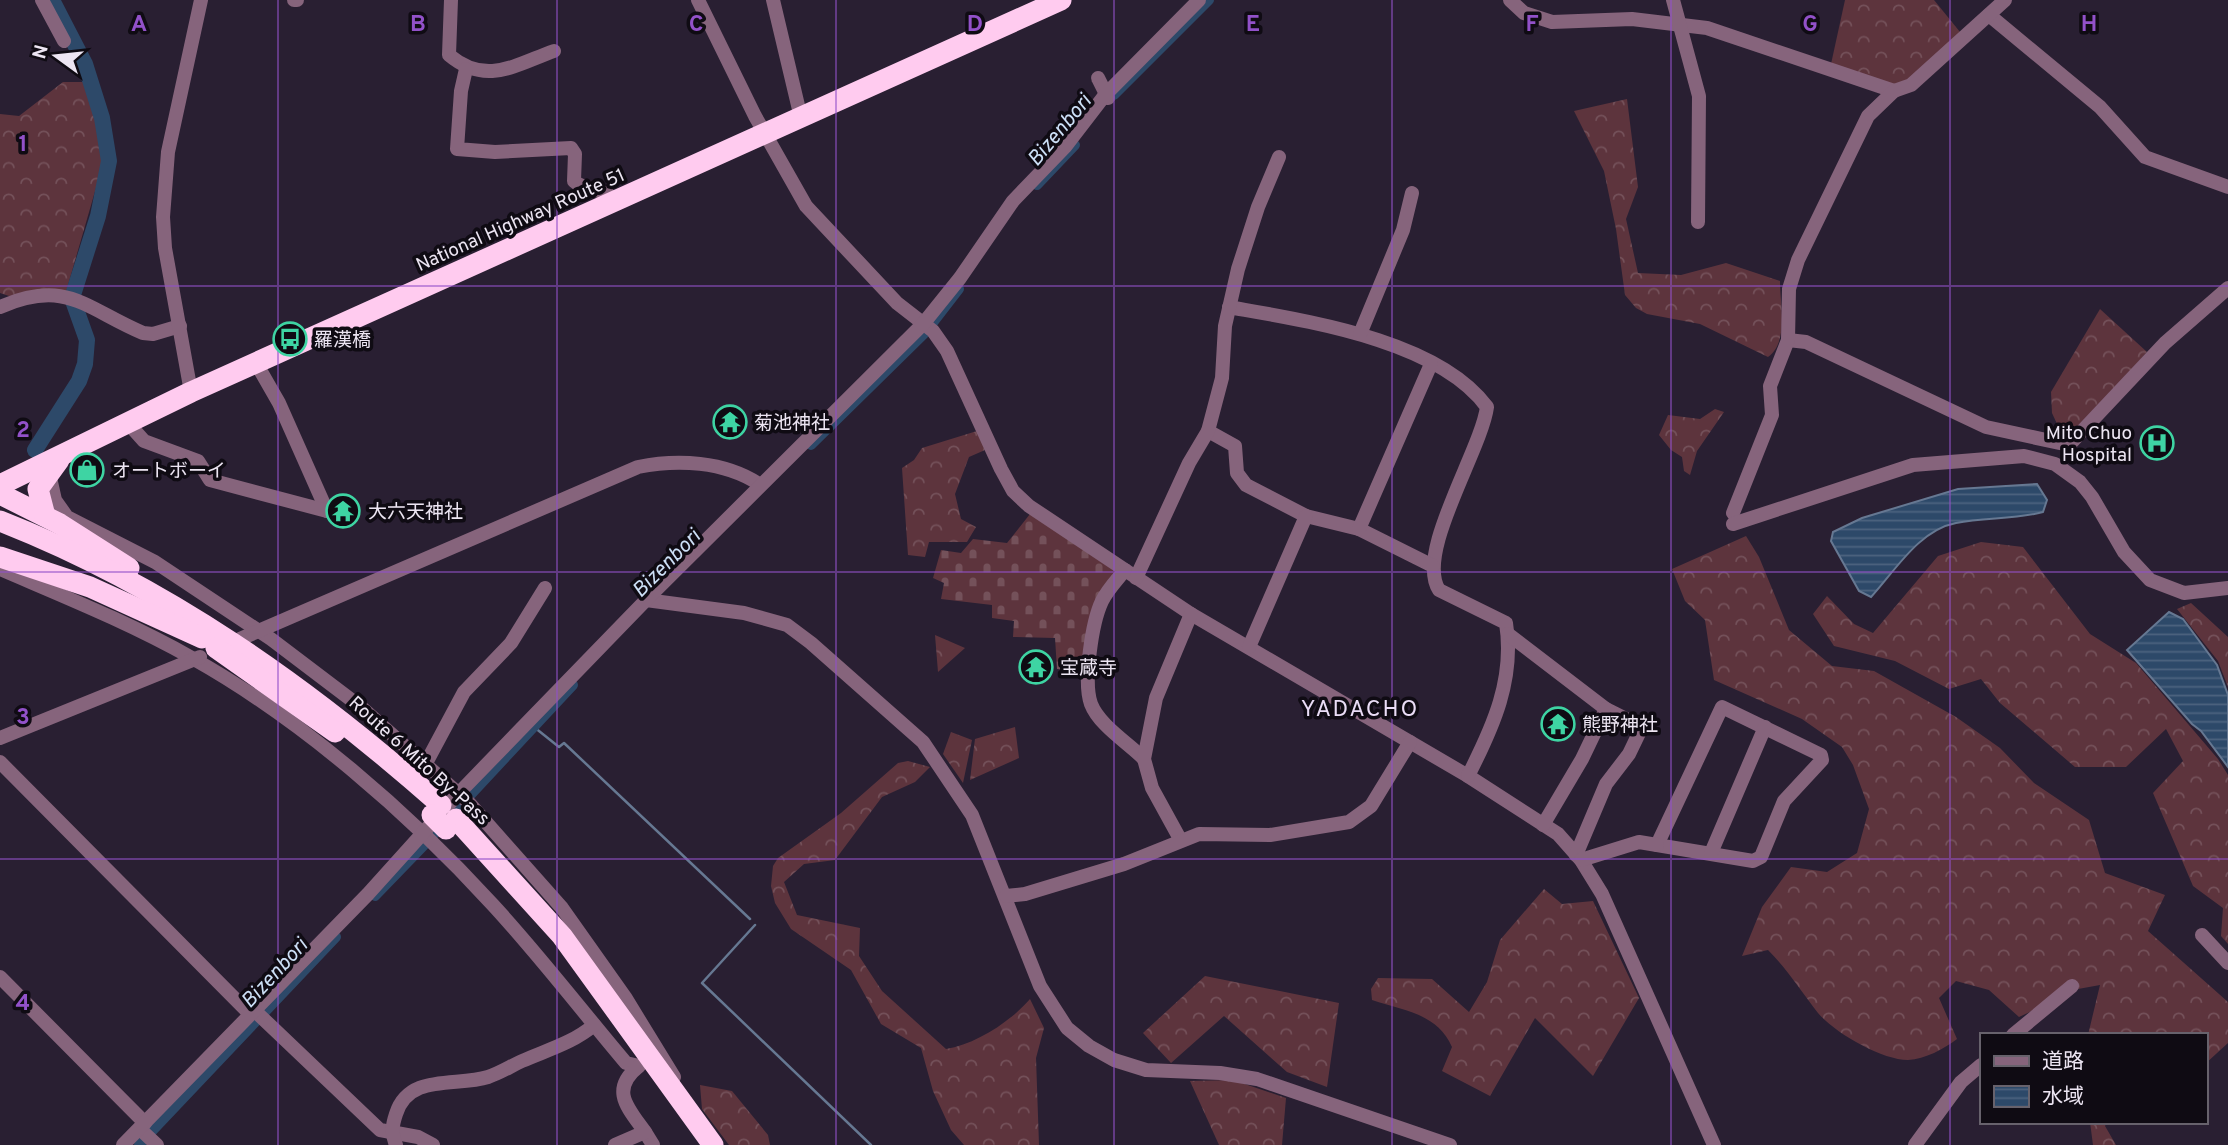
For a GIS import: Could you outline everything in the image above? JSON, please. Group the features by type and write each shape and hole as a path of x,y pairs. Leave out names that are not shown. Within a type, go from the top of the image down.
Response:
{"highway":[{"name":"National Highway Route 51","path":"0,485 191,392 1061,0"},
{"path":"45,516 38,489 62,455"},
{"path":"0,494 45,516 162,590 185,612"},
{"name":"Route 6 Mito By-Pass","path":"0,522 98,566 185,612 272,668 326,707 444,818 562,936 704,1141"},
{"name":"Route 6 Mito By-Pass","path":"0,536 93,578 206,645 331,728 444,818 555,950 639,1066 704,1141"},
{"path":"0,556 90,587 206,645"}],"street":[{"path":"42,0 64,41"},
{"path":"191,392 165,248 164,185 175,113 201,0"},
{"path":"451,0 450,55 466,69 494,73 554,51"},
{"path":"698,0 765,134 806,206 874,280 927,327 947,351 1013,491 1049,522 1191,614 1468,776 1558,834 1578,857 1602,894 1714,1145"},
{"path":"773,0 801,118"},
{"path":"122,1145 148,1134 256,1014 653,601 759,484 927,327 995,223 1065,147 1107,96 1199,0"},
{"path":"1510,0 1524,13 1552,22 1632,19 1677,22 1738,36 1895,91"},
{"path":"1674,0 1677,22 1699,96 1698,222"},
{"path":"2005,0 1911,85 1895,91 1868,116 1854,140 1798,260 1789,289 1788,340 1770,386 1772,415 1733,519 1913,465 2024,456 2055,464 2080,482 2092,497 2124,552 2150,580 2184,593 2228,588"},
{"path":"1989,15 2100,107 2145,157 2228,187"},
{"path":"466,69 461,91 457,149 495,152 571,148 575,154 574,181 579,186 601,189 617,201"},
{"path":"1098,78 1107,96"},
{"path":"1144,759 1098,716 1089,696 1094,628 1101,603 1131,574 1208,431 1222,378 1229,307 1258,207 1279,157"},
{"path":"1360,334 1403,230 1412,192"},
{"path":"1788,340 1807,342 1986,427 2069,445 2174,334 2228,288"},
{"path":"0,307 43,295 74,297 143,333 153,334 180,326"},
{"path":"1229,307 1391,343 1465,381 1487,407 1481,433 1443,524 1433,566 1433,581 1439,590 1506,623 1508,634 1504,690 1493,726 1468,776"},
{"path":"128,422 144,441 198,461 210,480 327,511 279,403 256,363"},
{"path":"1359,529 1431,364"},
{"path":"1208,431 1235,446 1237,473 1246,485 1306,516 1359,529 1433,566"},
{"path":"240,639 638,467 674,460 687,461 747,477 759,484"},
{"path":"49,473 55,500 67,517 155,562 257,631 362,708 426,763 444,818 493,905 626,1063 639,1066 625,1083 624,1102 649,1139 614,1145"},
{"path":"1249,647 1306,516"},
{"path":"0,569 130,624 195,659 291,724 356,776 444,818"},
{"path":"426,763 464,692 511,643 545,588"},
{"path":"653,601 756,616 787,625 923,742 972,815 1050,1004 1076,1037 1099,1053 1146,1070 1220,1073 1257,1079 1450,1145"},
{"path":"1180,839 1152,788 1144,759 1156,698 1191,614"},
{"path":"1508,634 1606,709 1642,727 1629,754 1606,784 1578,857"},
{"path":"0,738 195,659 206,645"},
{"path":"1578,857 1639,842 1657,845 1711,853 1754,861 1761,857 1784,801 1822,761 1821,755 1722,707 1657,845"},
{"path":"1544,825 1582,759 1606,709"},
{"path":"1711,853 1765,727"},
{"path":"1006,896 1025,894 1124,864 1180,839 1199,834 1270,835 1356,820 1376,799 1410,742"},
{"path":"0,762 256,1014 380,1130 393,1139 418,1137 433,1145"},
{"path":"2202,935 2228,963"},
{"path":"0,977 148,1134"},
{"path":"2015,1033 2073,986"},
{"path":"393,1139 399,1105 421,1086 490,1077 569,1042 594,1025"},
{"path":"1915,1145 1961,1082 1980,1066"}],"green space":[{"path":"1845,0 1934,0 1960,32 1908,80 1887,90 1831,64"},
{"path":"63,82 87,82 102,137 104,160 66,292 12,297 0,293 0,114 19,116"},
{"path":"1627,99 1638,187 1626,219 1638,273 1681,275 1726,263 1780,281 1781,333 1775,350 1768,357 1700,324 1647,314 1636,308 1625,295 1616,229 1604,171 1574,111"},
{"path":"2100,309 2147,352 2072,436 2063,437 2052,413 2051,392"},
{"path":"1715,409 1724,412 1697,451 1690,475 1684,471 1682,457 1671,450 1659,435 1668,415 1700,419"},
{"path":"977,431 985,450 969,457 955,494 961,519 976,527 967,542 929,542 925,557 908,555 902,468 914,460 922,448"},
{"path":"1030,514 1116,571 1084,672 1057,669 1055,638 1013,637 1014,621 992,618 992,605 941,599 944,583 933,578 941,550 961,553 973,539 1007,543"},
{"path":"1746,536 1759,557 1789,630 1832,666 1874,671 1956,717 2000,748 2034,783 2089,820 2105,873 2165,895 2148,931 2228,1002 2228,1043 2207,1062 2207,1033 2088,1033 2100,985 2078,989 2019,1017 1989,990 1956,981 1939,998 1957,1039 1928,1056 1897,1059 1860,1044 1826,1021 1768,950 1742,956 1762,907 1791,867 1827,872 1857,853 1869,809 1853,765 1842,747 1802,719 1714,680 1705,620 1685,601 1672,569"},
{"path":"1981,542 2023,547 2090,634 2136,663 2218,759 2228,775 2228,944 2221,936 2223,908 2193,886 2153,793 2183,761 2166,729 2126,767 2075,767 2000,703 1981,679 1949,689 1895,661 1834,646 1813,614 1827,596 1854,624 1873,633 1938,556"},
{"path":"2191,603 2228,637 2228,687 2218,661 2177,609"},
{"path":"935,635 965,648 938,672"},
{"path":"1015,727 1019,758 970,780 975,739"},
{"path":"951,732 972,740 963,783 943,754"},
{"path":"908,761 930,767 915,782 882,797 835,860 804,864 784,882 797,915 860,928 859,956 882,991 946,1049 992,1031 1030,999 1044,1028 1036,1058 1039,1145 964,1145 951,1130 933,1091 921,1048 881,1024 851,970 791,929 775,903 771,886 773,866 778,858 841,813 898,763"},
{"path":"1544,889 1562,904 1593,901 1639,998 1593,1076 1535,1018 1490,1096 1442,1071 1452,1047 1438,1027 1418,1015 1372,1000 1371,989 1378,978 1432,979 1469,1012 1487,982 1500,940"},
{"path":"1205,976 1339,1003 1327,1087 1287,1072 1224,1016 1171,1063 1143,1033"},
{"path":"1233,1080 1286,1098 1282,1145 1219,1145 1190,1081"},
{"path":"700,1085 732,1091 768,1135 770,1145 729,1145 702,1109"},
{"path":"2090,1124 2106,1124 2116,1145 2093,1145"}],"water":[{"path":"2037,484 2047,500 2043,512 1967,521 1943,527 1919,543 1871,597 1859,591 1831,541 1833,532 1862,518 1958,489"},
{"path":"2169,612 2183,619 2217,665 2228,695 2228,767 2201,731 2127,650"}],"waterway":[{"path":"35,450 79,381 85,364 87,340 72,298 98,216 109,161 102,118 85,64 52,0"},
{"name":"Bizenbori","path":"1114,95 1209,0"},
{"name":"Bizenbori","path":"1037,185 1075,145"},
{"name":"Bizenbori","path":"811,445 925,333 959,289"},
{"name":"Bizenbori","path":"450,817 573,685"},
{"path":"534,727 559,747 564,743 750,919"},
{"name":"Bizenbori","path":"375,896 433,836"},
{"path":"755,925 702,983 871,1145"},
{"name":"Bizenbori","path":"139,1145 336,937"}],"place":[{"name":"羅漢橋","path":"290,339"},
{"name":"菊池神社","path":"730,422"},
{"name":"Mito Chuo Hospital","path":"2157,443"},
{"name":"オートボーイ","path":"87,470"},
{"name":"大六天神社","path":"343,511"},
{"name":"宝蔵寺","path":"1036,667"},
{"name":"熊野神社","path":"1558,724"}],"district":[{"name":"YADACHO","path":"1360,708"}]}
